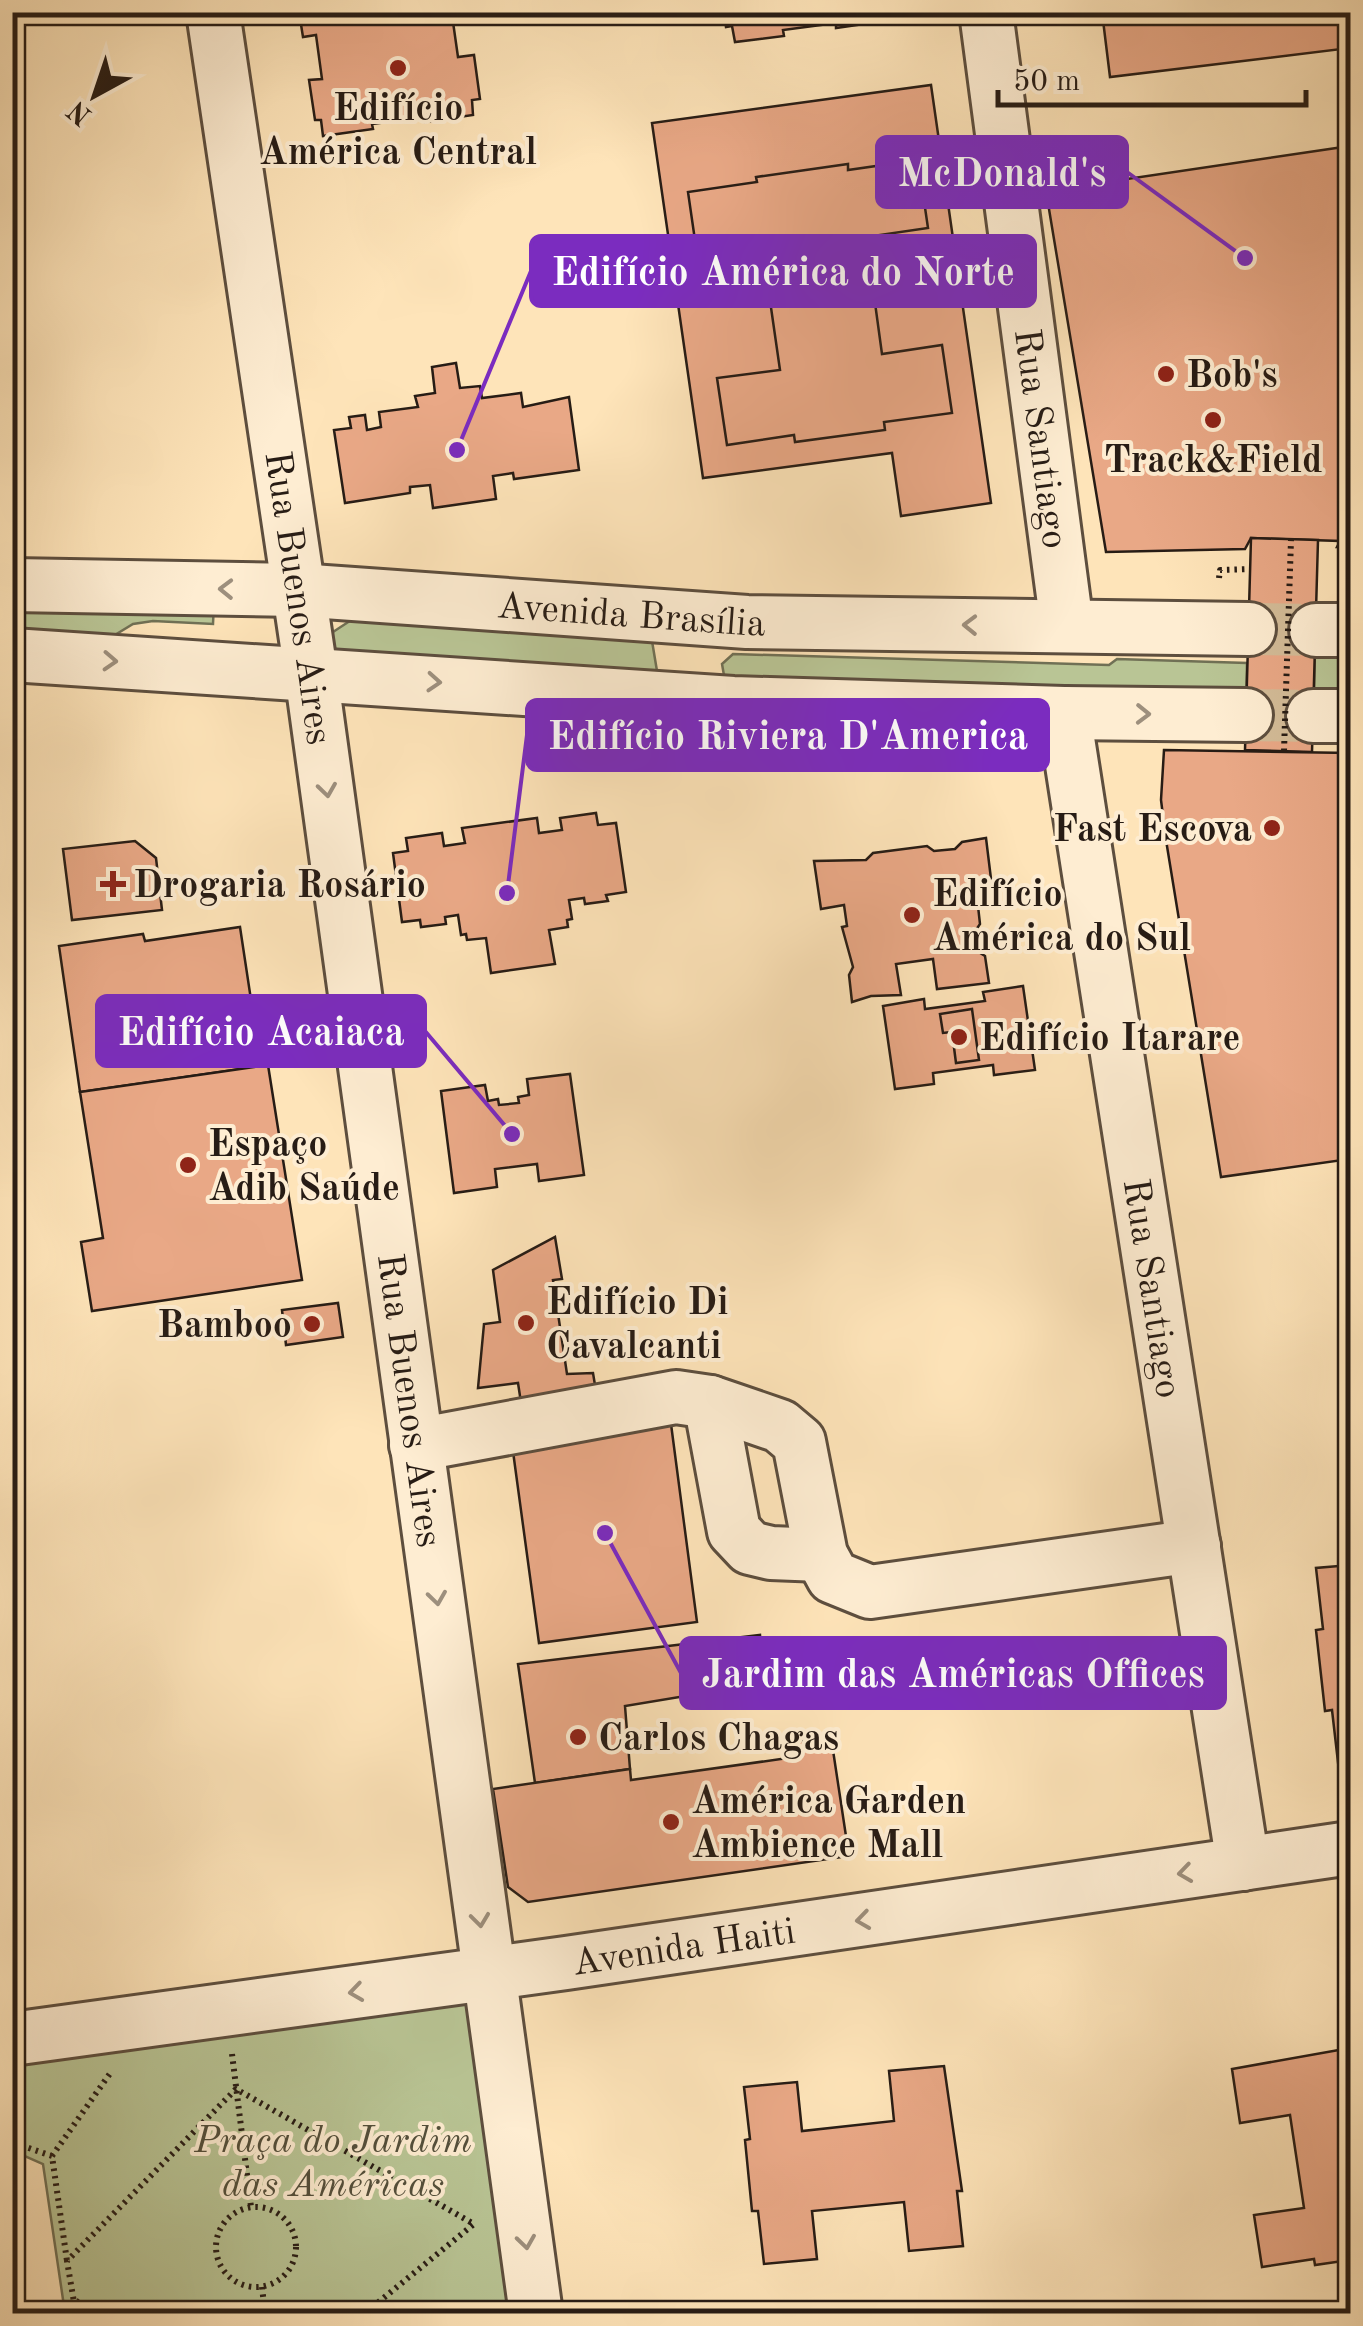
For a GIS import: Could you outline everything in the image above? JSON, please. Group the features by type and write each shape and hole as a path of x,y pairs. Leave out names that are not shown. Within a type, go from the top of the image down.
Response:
{"street":[{"name":"Rua Buenos Aires","path":"214,12 311,673 536,2314"},
{"name":"Rua Santiago","path":"986,12 1067,626"},
{"name":"Avenida Brasília","path":"12,585 297,590 747,622 1249,630"},
{"path":"646,617 666,663 667,680 660,698"},
{"path":"734,703 717,695 707,681 705,667 726,635 747,622"},
{"path":"12,656 734,703 1246,715"},
{"name":"Rua Santiago","path":"1064,713 1243,1864"},
{"path":"416,1446 676,1397 710,1402 780,1426 799,1442 820,1555 833,1577 870,1592 1194,1546"},
{"path":"710,1402 734,1531 750,1548 820,1555"},
{"name":"Avenida Haiti","path":"12,2039 1350,1848"}],"path":[{"path":"1290,540 1316,728"},
{"path":"1219,578 1220,570 1250,570"},
{"path":"230,2040 250,2207"},
{"path":"76,2314 52,2156 120,2058"},
{"path":"13,2076 23,2146 52,2156"},
{"path":"236,2089 474,2224"},
{"path":"68,2261 236,2089"},
{"path":"472,2206 476,2242"},
{"path":"250,2207 278,2213 295,2235 294,2262 275,2283 262,2287 236,2283 226,2275 215,2252 220,2228 228,2218 250,2207"},
{"path":"364,2314 474,2224"},
{"path":"262,2287 265,2314"},
{"path":"74,2300 105,2314"}],"green space":[{"path":"12,596 214,603 213,624 133,624 105,641 13,635"},
{"path":"362,613 652,641 658,677 324,659 333,632"},
{"path":"1315,644 1350,645 1350,698 1314,697"},
{"path":"733,654 1109,665 1117,659 1247,663 1246,703 725,681 722,664"},
{"name":"Praça do Jardim das Américas","path":"467,2000 510,2313 65,2313 43,2164 13,2151 13,2056"}],"building":[{"name":"Edifício América Central","path":"299,12 466,12 452,15 458,57 474,55 480,99 472,100 473,115 372,124 373,129 323,136 321,120 315,120 309,80 322,79 316,35 303,37"},
{"path":"724,12 884,12 885,21 783,30 784,36 735,42 732,26 726,27"},
{"path":"1102,12 1350,12 1350,48 1110,77"},
{"path":"931,85 991,503 901,516 892,453 703,478 652,123"},
{"path":"1350,146 1350,547 1337,547 1340,541 1251,538 1245,549 1106,552 1046,191"},
{"path":"918,160 928,228 866,237 882,354 942,345 952,413 884,422 885,430 795,442 794,435 727,445 717,378 780,370 763,252 698,261 688,192 757,182 756,177 848,164 848,170"},
{"path":"456,363 460,388 480,386 482,398 521,393 523,407 569,397 579,470 514,479 513,473 493,476 496,499 433,508 430,485 410,487 410,493 345,503 334,430 351,428 349,417 365,415 367,430 381,427 379,412 418,407 415,396 435,393 432,367"},
{"path":"1251,538 1318,540 1312,752 1245,750"},
{"path":"1164,750 1350,753 1350,1159 1221,1177 1166,840 1161,800"},
{"path":"596,813 598,825 616,823 626,892 606,895 608,901 585,904 584,898 569,900 572,919 567,920 568,927 549,930 555,964 491,973 486,938 467,940 466,934 461,935 458,915 445,917 446,924 421,927 420,920 402,922 393,853 408,851 406,838 442,833 444,846 465,843 462,828 537,818 539,833 562,830 560,818"},
{"name":"Edifício América do Sul","path":"986,838 992,887 968,891 971,908 978,906 980,924 974,933 977,951 985,956 989,983 937,989 933,959 896,964 901,995 871,996 852,1002 849,975 853,967 842,927 847,926 844,905 821,909 814,861 866,860 873,853 927,846 934,851 955,849 962,842"},
{"name":"Drogaria Rosário","path":"135,841 156,858 162,910 72,920 63,849"},
{"path":"240,927 261,1066 80,1092 59,946 143,934 145,941"},
{"name":"Edifício Itarare","path":"1023,986 1035,1070 994,1075 993,1065 933,1073 934,1084 895,1089 883,1006 924,999 925,1009 985,1001 983,992"},
{"path":"972,1009 979,1060 956,1063 952,1032 943,1033 940,1014"},
{"name":"Espaço Adib Saúde","path":"268,1065 302,1280 92,1311 81,1242 103,1238 80,1092"},
{"path":"570,1074 584,1175 539,1181 537,1164 495,1169 497,1187 454,1193 441,1091 485,1085 488,1101 498,1099 499,1105 519,1103 518,1097 529,1095 527,1079"},
{"name":"Edifício Di Cavalcanti","path":"555,1237 562,1279 553,1280 567,1374 593,1373 597,1397 522,1409 518,1383 478,1388 484,1324 500,1322 493,1270"},
{"name":"Bamboo","path":"338,1303 343,1337 286,1345 282,1310"},
{"path":"671,1424 697,1622 539,1643 512,1444"},
{"path":"1350,1565 1350,1770 1339,1771 1332,1710 1325,1711 1316,1630 1323,1629 1316,1568"},
{"name":"Carlos Chagas","path":"760,1635 764,1683 625,1706 630,1769 535,1783 518,1664"},
{"name":"América Garden Ambience Mall","path":"831,1737 849,1856 528,1902 508,1887 493,1789 630,1769 631,1780 788,1758 786,1743"},
{"path":"1350,2048 1350,2260 1315,2265 1314,2259 1262,2267 1254,2215 1304,2208 1290,2115 1240,2123 1232,2069"},
{"path":"944,2066 962,2191 957,2191 963,2246 909,2251 904,2202 812,2211 817,2259 764,2264 758,2211 752,2211 744,2087 797,2082 802,2131 894,2121 889,2071"}],"tunnel":[{"path":"1249,629 1316,630"},
{"path":"1246,715 1313,716"}],"place":[{"name":"Edifício América Central","path":"398,68"},
{"name":"McDonald's","path":"1245,258"},
{"name":"Bob's","path":"1166,374"},
{"name":"Track&Field","path":"1213,420"},
{"name":"Edifício América do Norte","path":"457,450"},
{"name":"Fast Escova","path":"1272,828"},
{"name":"Drogaria Rosário","path":"113,884"},
{"name":"Edifício Riviera D'America","path":"507,893"},
{"name":"Edifício América do Sul","path":"912,915"},
{"name":"Edifício Itarare","path":"959,1037"},
{"name":"Edifício Acaiaca","path":"512,1134"},
{"name":"Espaço Adib Saúde","path":"188,1165"},
{"name":"Edifício Di Cavalcanti","path":"526,1323"},
{"name":"Bamboo","path":"312,1324"},
{"name":"Jardim das Américas Offices","path":"605,1533"},
{"name":"Carlos Chagas","path":"578,1737"},
{"name":"América Garden Ambience Mall","path":"671,1822"}]}
